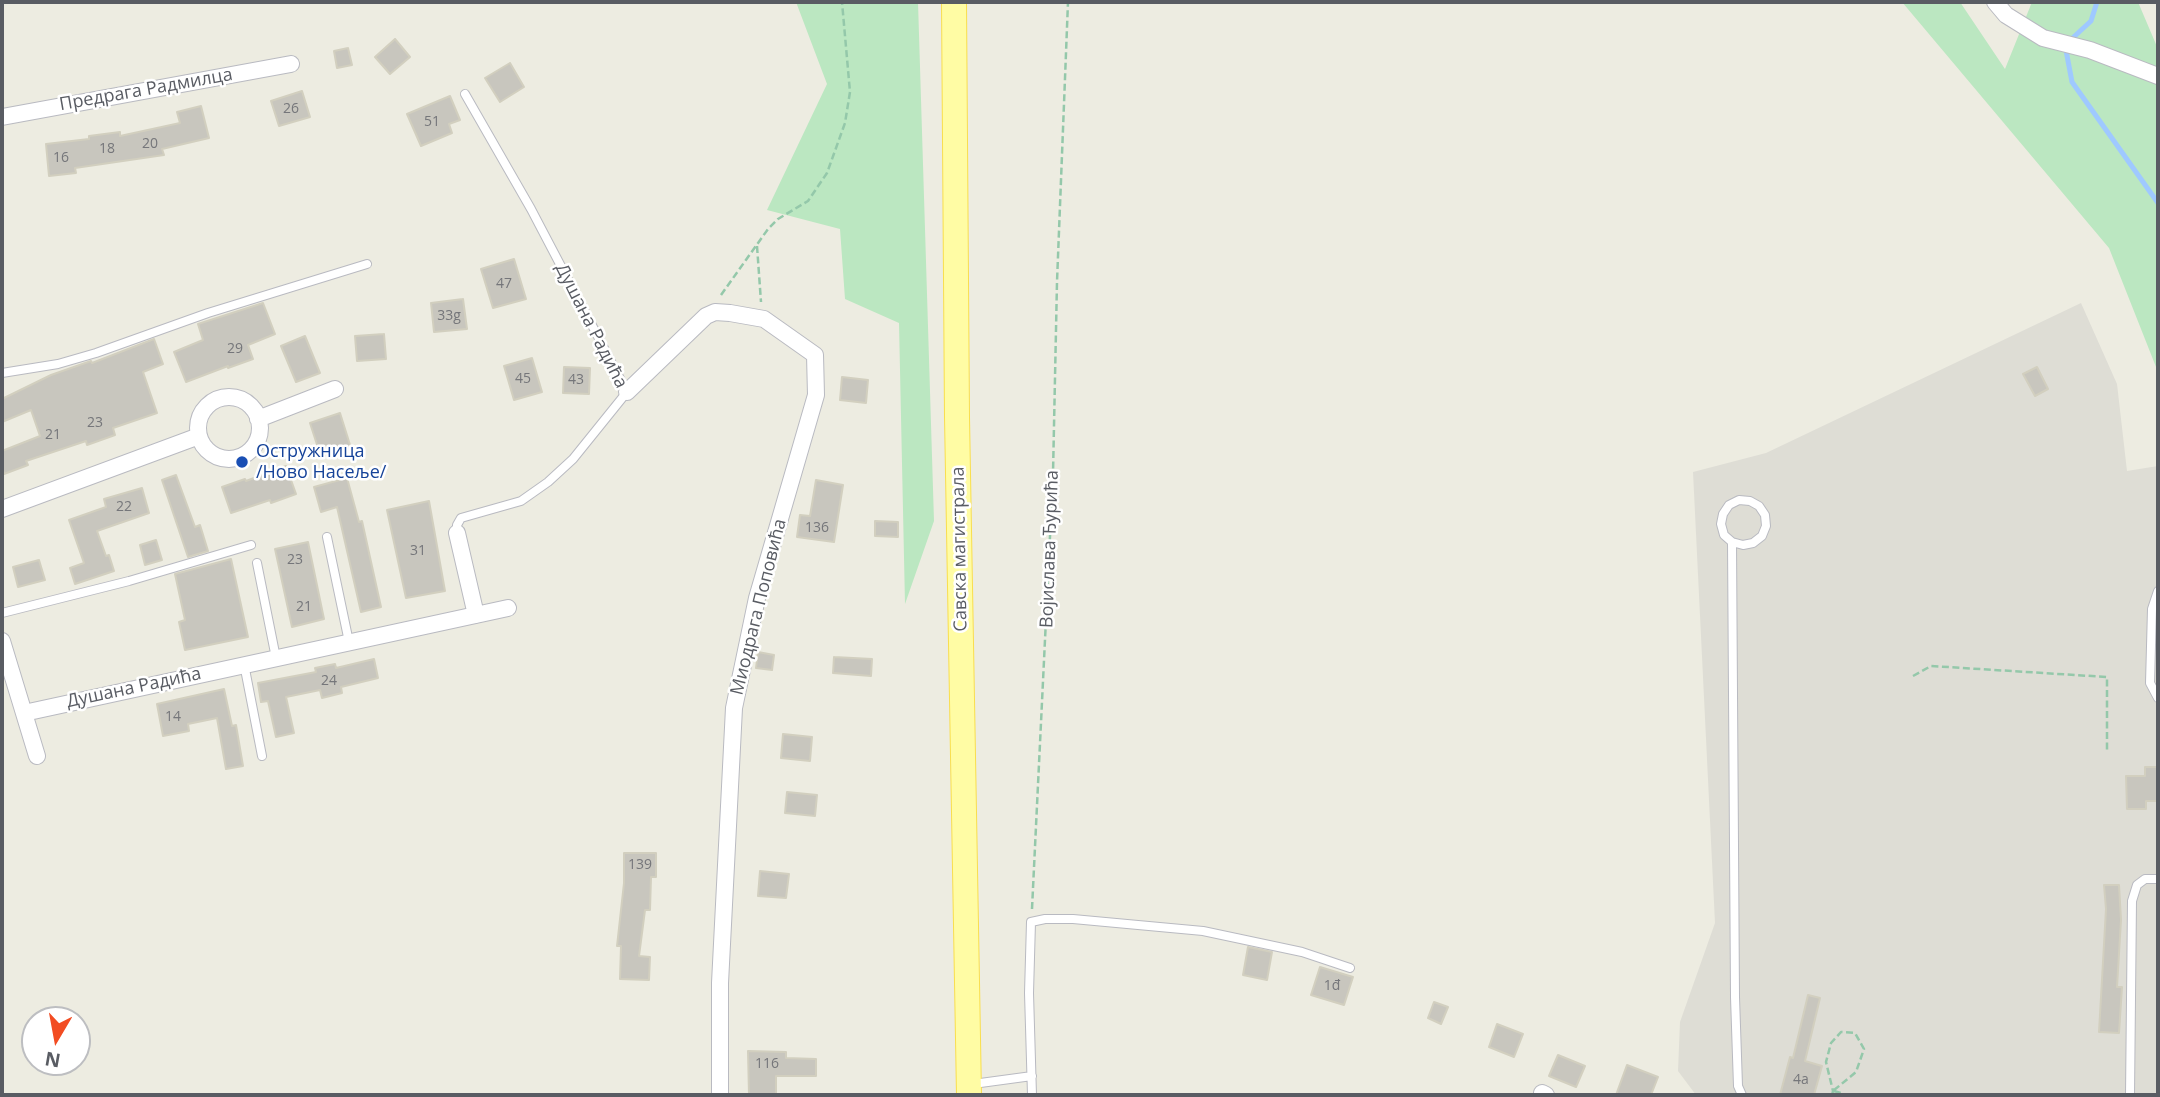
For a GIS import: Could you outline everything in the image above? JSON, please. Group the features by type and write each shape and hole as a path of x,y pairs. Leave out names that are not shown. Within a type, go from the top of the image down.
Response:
{"main road":[{"name":"Савска магистрала","path":"954,2 968,1090"}],"street":[{"path":"1995,2 2006,15 2043,38 2091,50 2158,76"},
{"name":"Предрага Радмилца","path":"2,117 291,64"},
{"name":"Миодрага Поповића","path":"706,316 715,312 764,319 815,355 816,395 757,598 734,708 720,983 720,1095"},
{"path":"627,392 706,316"},
{"path":"258,419 335,389"},
{"path":"220,398 239,399 247,403 258,419 258,438 246,453 237,457 228,459 210,452 199,436 199,418 211,402 220,398"},
{"path":"2,509 199,436"},
{"name":"Душана Радића","path":"457,533 476,615"},
{"name":"Душана Радића","path":"24,713 508,608"},
{"path":"2,640 37,756"}],"lane":[{"name":"Душана Радића","path":"457,533 461,518 521,501 548,482 573,459 627,392 531,208 465,94"},
{"path":"2,373 96,353 208,313 367,264"},
{"path":"1732,542 1743,545 1754,543 1762,536 1766,526 1765,515 1759,506 1739,500 1729,505 1721,524 1724,535 1732,542 1735,997 1738,1086 1742,1095"},
{"path":"327,537 349,642"},
{"path":"2,612 129,581 251,545"},
{"path":"257,563 276,658"},
{"path":"2158,592 2152,609 2151,684 2158,698"},
{"path":"244,664 262,756"},
{"path":"2130,1095 2132,901 2137,884 2145,879 2158,879"},
{"path":"1032,1095 1029,993 1031,922 1057,919 1203,931 1302,952 1350,968"},
{"path":"968,1090 1032,1076"}],"path":[{"path":"706,316 773,224 808,201 827,173 845,123 850,92 842,2"},
{"name":"Војислава Ђурића","path":"1031,922 1053,474 1057,282 1068,2"},
{"path":"757,244 758,290 764,319"},
{"path":"1913,676 1931,666 2107,677 2107,752"},
{"path":"1841,1032 1855,1033 1864,1049 1856,1072 1832,1093 1826,1062 1831,1043 1841,1032"},
{"path":"1832,1093 1847,1095"}],"shaded area":[{"path":"2081,303 2117,384 2127,471 2158,466 2158,1095 1696,1095 1678,1071 1680,1022 1715,923 1693,472 1766,453"}],"green space":[{"path":"796,2 918,2 934,521 905,604 899,323 845,299 840,229 767,210 827,84"},
{"path":"1902,2 1960,2 2005,69 2032,2 2138,2 2158,49 2158,372 2109,248"}],"building":[{"path":"395,39 410,57 390,74 375,57"},
{"path":"348,48 352,65 337,68 334,51"},
{"path":"510,63 524,87 500,102 485,78"},
{"path":"302,91 310,117 279,126 271,101"},
{"path":"450,96 460,120 449,124 452,133 421,146 407,114"},
{"path":"201,106 209,138 162,149 164,155 75,168 76,173 49,176 46,144 120,132 120,136 180,123 177,112"},
{"path":"514,259 526,299 493,308 481,269"},
{"path":"463,299 467,329 434,332 431,303"},
{"path":"263,303 275,334 248,345 253,359 186,382 174,352 203,340 198,324"},
{"path":"384,334 386,359 357,361 355,336"},
{"path":"305,336 320,373 296,382 281,346"},
{"path":"154,339 163,364 143,372 157,413 113,428 115,435 87,445 86,441 26,461 28,465 4,474 2,451 40,436 31,410 2,422 2,399 51,375 91,361 92,363"},
{"path":"532,358 542,392 514,400 504,366"},
{"path":"564,367 590,368 589,394 563,393"},
{"path":"2037,367 2048,389 2035,396 2023,374"},
{"path":"842,377 868,380 866,403 840,400"},
{"path":"340,413 351,448 321,457 310,423"},
{"path":"286,466 296,494 231,513 222,487"},
{"path":"176,475 195,527 200,525 208,551 188,557 162,480"},
{"path":"347,478 359,522 362,521 381,607 361,612 337,507 321,512 314,487"},
{"path":"816,480 843,485 834,542 797,537 800,515 810,516"},
{"path":"142,488 149,513 97,531 114,571 75,584 70,568 84,563 69,520 106,507 104,499"},
{"path":"429,501 445,591 406,598 387,510"},
{"path":"875,521 898,522 898,537 875,536"},
{"path":"156,540 162,560 145,565 140,545"},
{"path":"308,542 324,619 292,627 275,549"},
{"path":"231,559 248,637 185,650 179,622 185,620 175,574"},
{"path":"39,560 45,580 18,587 13,567"},
{"path":"758,652 774,655 772,670 756,668"},
{"path":"834,657 872,659 871,676 833,673"},
{"path":"374,659 378,678 341,687 342,693 322,698 320,690 286,697 294,733 276,737 268,701 261,702 258,683 316,672 315,668 335,664 336,668"},
{"path":"224,689 232,726 236,725 243,766 226,769 217,718 188,724 189,731 163,736 157,704"},
{"path":"783,734 812,737 810,761 781,758"},
{"path":"2145,767 2158,767 2158,801 2146,801 2146,809 2127,809 2126,776 2145,776"},
{"path":"787,792 817,795 815,816 785,813"},
{"path":"624,853 656,853 656,877 651,877 650,910 645,910 639,956 650,957 649,980 620,979 621,946 617,946 624,883"},
{"path":"760,871 789,874 786,898 758,896"},
{"path":"2104,885 2119,885 2121,920 2117,987 2122,987 2119,1033 2099,1032 2106,909"},
{"path":"1248,947 1272,952 1267,980 1243,975"},
{"path":"1320,967 1353,977 1344,1005 1311,995"},
{"path":"1808,995 1820,998 1805,1061 1822,1066 1814,1095 1780,1095 1790,1057 1793,1058"},
{"path":"1434,1002 1448,1007 1441,1024 1428,1018"},
{"path":"1497,1024 1523,1034 1514,1057 1489,1047"},
{"path":"748,1051 786,1052 786,1058 816,1059 816,1076 776,1076 776,1095 749,1095"},
{"path":"1558,1055 1585,1066 1576,1087 1549,1076"},
{"path":"1627,1065 1658,1077 1651,1095 1616,1095"}],"waterway":[{"path":"2097,2 2091,21 2065,45 2072,82 2158,203"}],"place":[{"name":"Остружница /Ново Насеље/","path":"242,462"}]}
